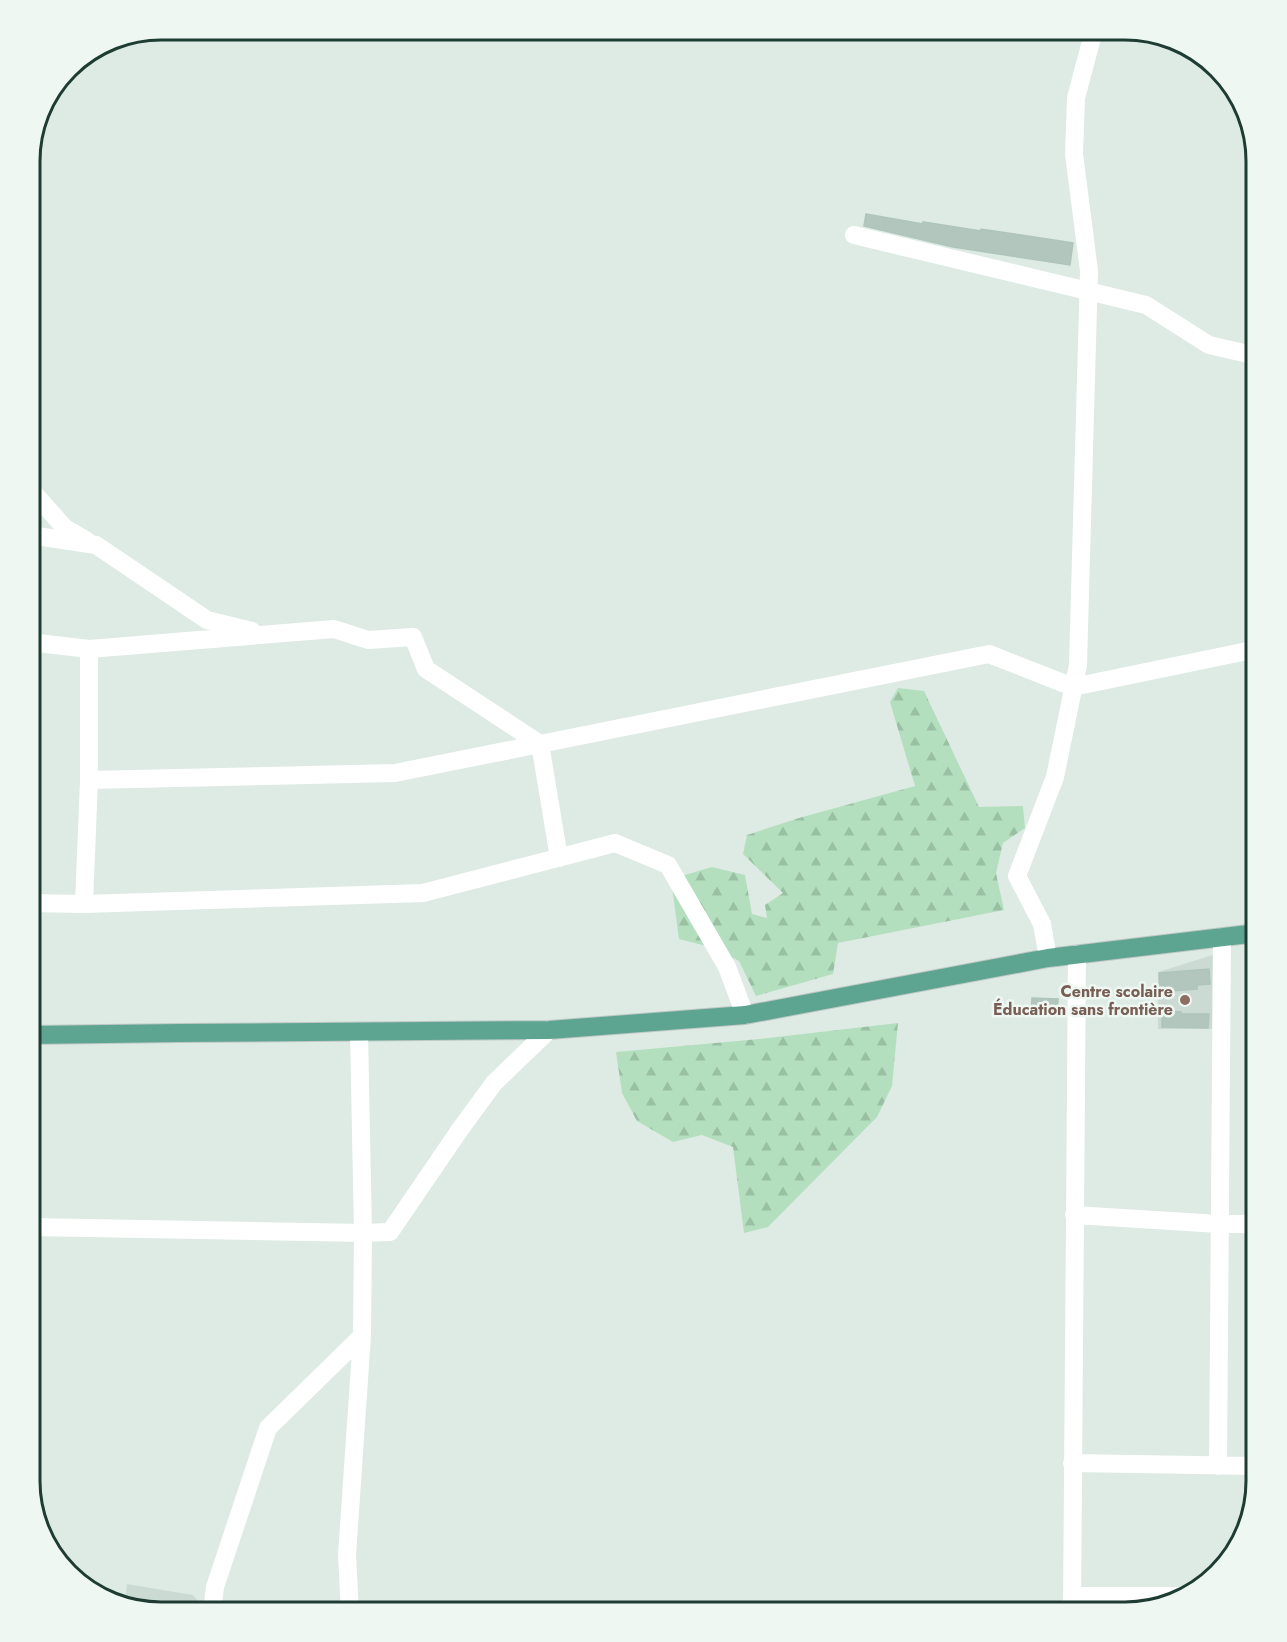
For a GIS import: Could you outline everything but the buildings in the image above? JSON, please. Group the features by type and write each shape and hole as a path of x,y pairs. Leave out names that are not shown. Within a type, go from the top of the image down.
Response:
{"main road":[{"path":"40,1035 549,1030 746,1015 1048,958 1246,934"}],"street":[{"path":"1048,958 1042,924 1017,876 1055,777 1078,665 1089,271 1074,154 1076,98 1091,41"},
{"path":"854,235 1146,305 1209,345 1246,353"},
{"path":"41,501 65,528 96,545 207,620 268,634"},
{"path":"41,537 96,545"},
{"path":"41,643 89,649 334,629 368,640 413,637 426,669 540,744 559,858"},
{"path":"84,904 89,649"},
{"path":"88,780 395,773 989,654 1073,687 1246,651"},
{"path":"40,903 84,904 423,893 615,843 668,865 727,967 746,1015"},
{"path":"1218,1466 1222,937"},
{"path":"1072,1602 1077,954"},
{"path":"40,1227 390,1232 494,1083 549,1030"},
{"path":"349,1602 347,1555 362,1336 363,1233 359,1032"},
{"path":"1074,1215 1246,1224"},
{"path":"213,1602 214,1587 268,1428 362,1336"},
{"path":"1072,1463 1246,1466"},
{"path":"1098,1602 1152,1598"}],"shaded area":[{"name":"Centre scolaire Éducation sans frontière","path":"1213,955 1212,1029 1158,1029 1158,972"},
{"path":"127,1584 193,1595 199,1602 161,1602 126,1596"}],"green space":[{"path":"898,688 924,691 979,807 1023,806 1025,828 1003,843 996,873 1004,910 838,943 833,974 756,996 739,961 714,948 679,939 671,879 712,867 745,875 752,914 767,918 765,905 783,893 743,854 747,835 915,786 890,702"},
{"path":"898,1023 892,1086 877,1117 768,1227 744,1233 733,1147 702,1135 673,1142 637,1121 622,1093 616,1052"}],"place":[{"name":"Centre scolaire Éducation sans frontière","path":"1185,1000"}]}
